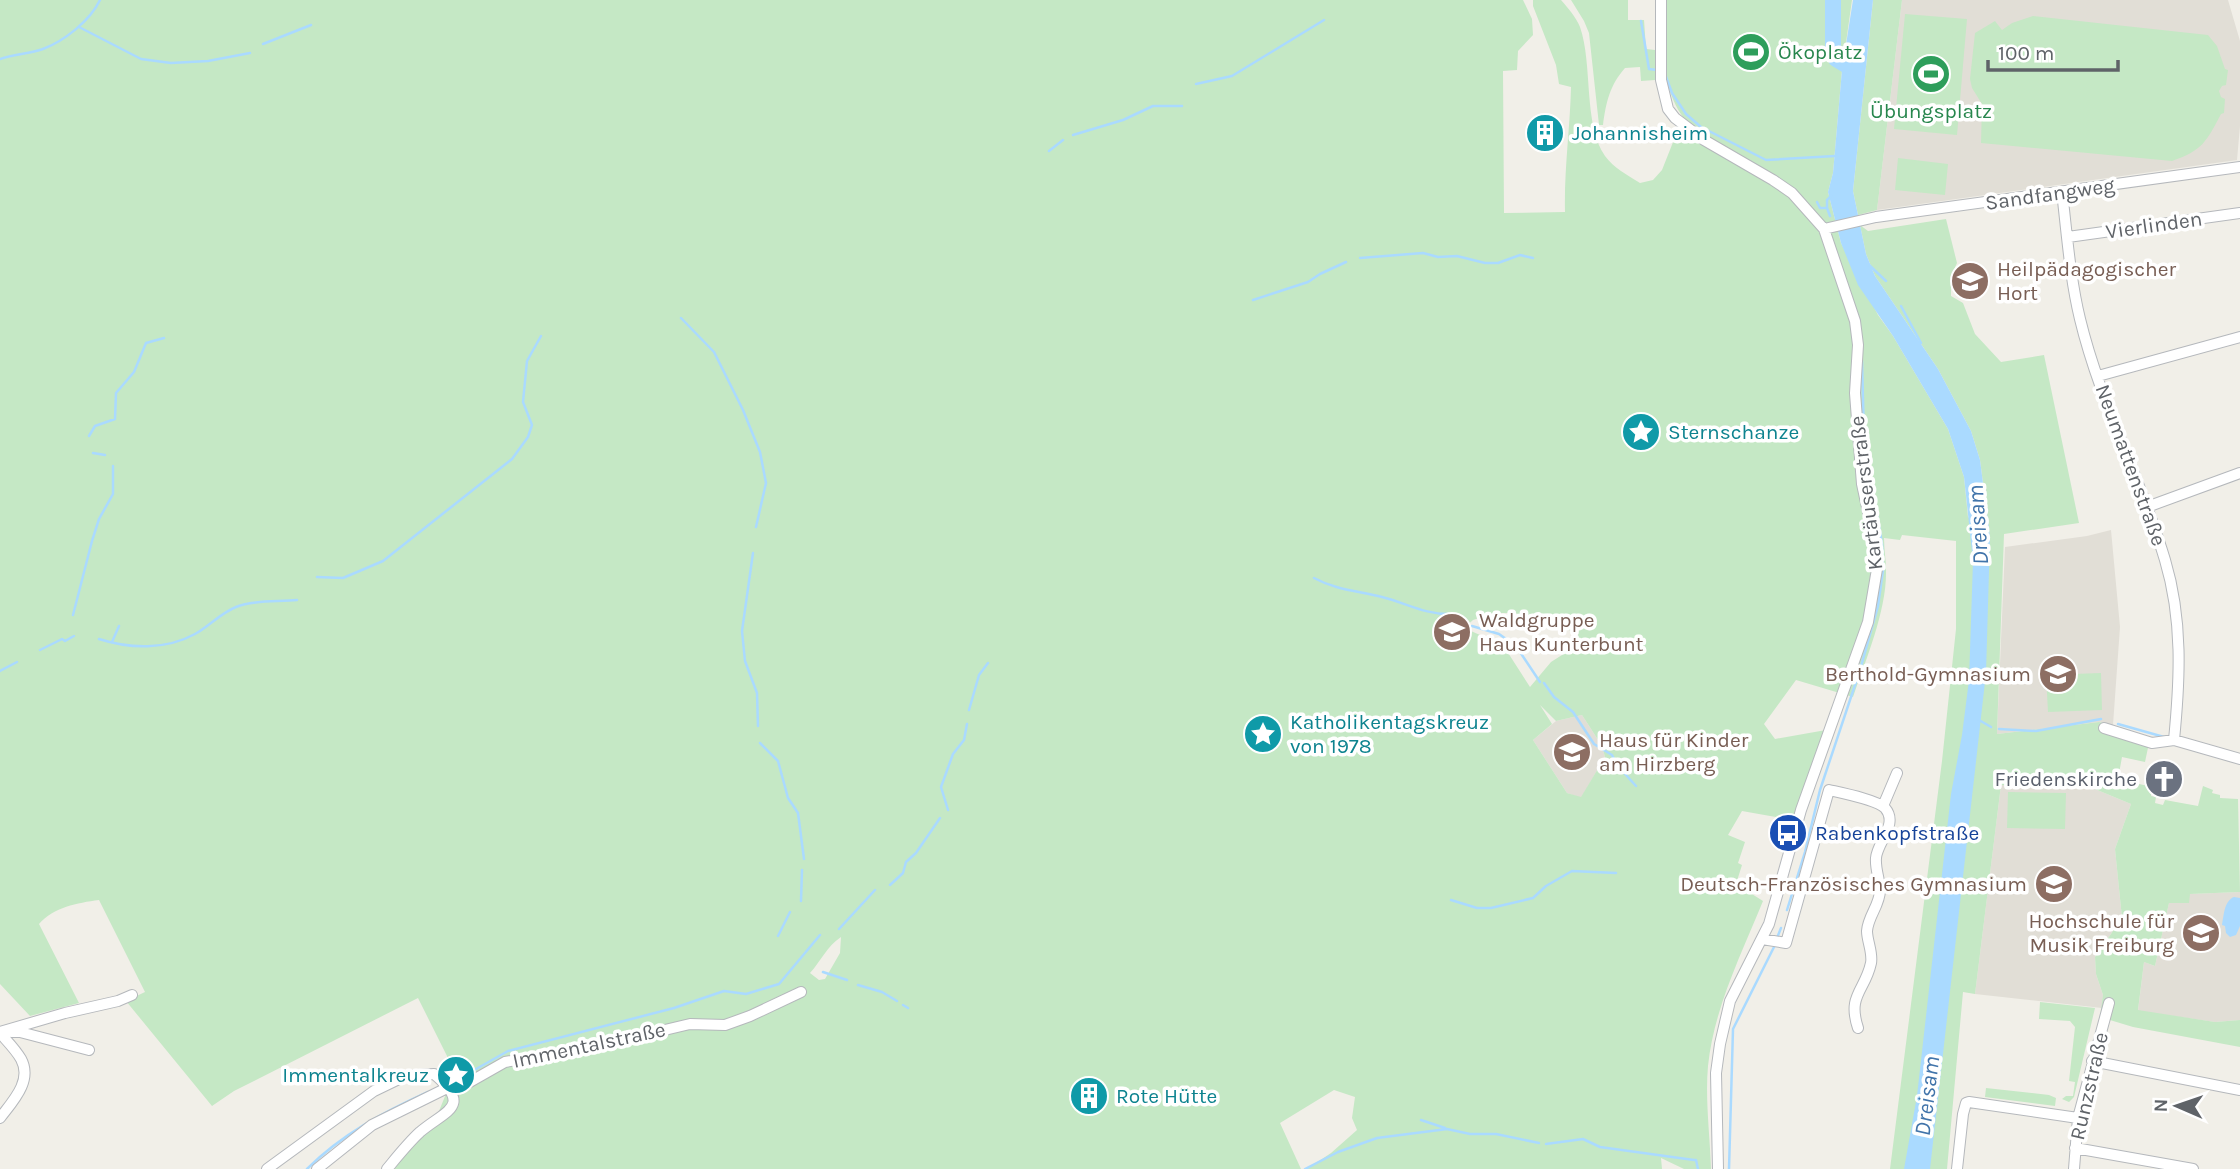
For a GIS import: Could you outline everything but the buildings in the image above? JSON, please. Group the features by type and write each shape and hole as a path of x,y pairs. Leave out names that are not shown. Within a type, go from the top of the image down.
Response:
{"street":[{"name":"Kartäuserstraße","path":"1661,0 1661,80 1668,109 1675,118 1704,140 1792,193 1827,228 1855,321 1858,345 1855,393 1861,472 1877,554 1870,611 1856,659 1811,780 1769,941 1730,1001 1716,1073 1718,1169"},
{"name":"Sandfangweg","path":"1827,228 1860,219 2240,167"},
{"name":"Neumattenstraße","path":"2062,192 2080,319 2166,562 2179,632 2179,684 2174,740"},
{"name":"Vierlinden","path":"2068,237 2240,213"},
{"path":"2098,376 2240,337"},
{"path":"2147,507 2240,473"},
{"path":"2104,728 2152,743 2174,740 2240,759"},
{"path":"1883,806 1897,773"},
{"path":"1769,941 1786,943 1788,938 1829,790 1883,806 1889,815 1889,823 1876,856 1880,891 1867,933 1872,961 1854,1000 1854,1017 1858,1028"},
{"name":"Immentalstraße","path":"317,1169 372,1125 449,1087 461,1087 505,1062 593,1047 690,1024 725,1025 801,992"},
{"path":"0,1032 132,995"},
{"name":"Runzstraße","path":"2074,1169 2078,1118 2109,1003"},
{"path":"0,1032 20,1032 89,1050"},
{"path":"0,1032 23,1061 20,1092 0,1118"},
{"path":"2092,1061 2240,1090"},
{"path":"267,1169 374,1091 405,1076 434,1074 449,1087 453,1098 452,1107 447,1115 420,1132 387,1169"},
{"path":"1957,1169 1966,1103 1974,1101 2078,1118"},
{"path":"2075,1148 2193,1169"}],"shaded area":[{"path":"1902,0 2228,0 2240,41 2240,126 2237,160 1877,210"},
{"name":"Berthold-Gymnasium","path":"2111,530 2120,627 2113,725 2099,722 1997,734 2005,547 2087,536"},
{"name":"Waldgruppe Haus Kunterbunt","path":"1459,624 1460,644 1450,646 1443,638 1445,625"},
{"name":"Haus für Kinder am Hirzberg","path":"1582,715 1602,746 1605,757 1581,798 1567,793 1533,740 1556,721"},
{"name":"Deutsch-Französisches Gymnasium","path":"2001,785 2090,787 2131,804 2115,849 2122,918 2095,957 2096,974 2103,995 2102,1008 1975,994"},
{"name":"Hochschule für Musik Freiburg","path":"2240,892 2240,1020 2215,1022 2138,1011 2144,962 2155,966 2169,903 2190,894"}],"green space":[{"path":"0,0 1523,0 1532,19 1533,35 1518,51 1517,70 1503,71 1504,213 1565,212 1571,87 1559,84 1556,65 1533,0 1561,0 1572,13 1584,42 1591,111 1598,143 1612,164 1640,183 1653,180 1662,170 1683,117 1675,104 1666,75 1666,0 1829,0 1829,47 1836,64 1842,70 1833,173 1828,192 1841,243 1878,315 1948,429 1964,477 1968,517 1990,537 1980,460 1971,431 1938,369 1875,276 1866,254 1860,225 1868,231 1946,219 1957,263 1951,276 1951,296 1963,303 1975,334 2001,362 2044,355 2079,523 2004,534 1997,734 2099,722 2113,725 2113,732 2149,743 2145,762 2122,757 2118,779 2152,787 2151,796 2156,797 2155,803 2163,805 2165,800 2198,806 2203,786 2213,790 2212,793 2220,795 2220,798 2238,799 2240,892 2190,894 2189,903 2169,903 2155,966 2144,962 2138,1010 2215,1022 2240,1020 2240,1047 2133,1027 2100,1017 2103,995 2096,974 2095,957 2122,918 2115,849 2131,804 2090,787 2001,785 1975,994 1963,992 1947,1169 1890,1169 1942,761 1956,629 1956,541 1902,535 1900,540 1884,538 1886,570 1883,601 1875,634 1853,697 1796,680 1764,724 1775,739 1826,730 1792,820 1742,811 1728,835 1745,842 1738,863 1742,865 1736,884 1763,901 1722,1003 1711,1044 1707,1091 1711,1169 1684,1169 1661,1158 1662,1169 1307,1169 1331,1153 1357,1130 1352,1118 1355,1097 1334,1090 1280,1123 1301,1169 383,1169 395,1152 439,1111 450,1084 447,1056 418,998 234,1091 212,1106 126,1001 145,992 99,900 74,904 59,910 39,924 79,1003 30,1016 0,984","holes":["1494,613 1515,613 1572,631 1573,648 1551,662 1530,687 1503,645 1464,628 1473,620","1445,625 1459,625 1459,644 1450,646 1443,638","1540,705 1556,721 1582,715 1602,746 1605,757 1581,797 1567,793 1533,740 1552,724","841,937 840,953 825,979 819,980 810,973"]},
{"path":"1571,0 1628,0 1628,20 1644,20 1646,49 1655,50 1655,80 1641,81 1640,67 1625,68 1610,94 1603,125 1599,125 1589,33"},
{"path":"1836,0 1852,0 1844,57 1838,57 1834,43"},
{"path":"1873,0 1902,0 1877,210 1858,215 1853,191"},
{"name":"Übungsplatz","path":"1905,14 1967,19 1957,135 1894,129"},
{"path":"2033,16 2208,35 2217,46 2225,69 2228,70 2226,85 2219,91 2225,99 2224,113 2197,149 2172,161 1981,143 1982,104 1970,79 1975,33 1995,21 2002,30 2012,23"},
{"path":"1898,158 1948,164 1945,195 1895,190"},
{"path":"2101,673 2102,710 2048,712 2046,675"},
{"path":"2008,792 2066,793 2065,829 2007,828"},
{"path":"2040,1002 2095,1008 2074,1097 2069,1102 2062,1099 2073,1096 2075,1082 2069,1081 2075,1027 2070,1021 2039,1019"},
{"path":"1986,1088 2049,1095 2056,1098 2055,1106 1985,1097"}],"sand":[{"path":"1829,0 1836,0 1834,43 1838,57 1844,57 1842,70 1829,47"}],"water":[{"name":"Dreisam","path":"1853,0 1873,0 1853,191 1866,254 1875,276 1938,369 1971,431 1980,460 1990,537 1986,673 1930,1169 1904,1169 1917,1096 1951,794 1969,680 1973,561 1964,477 1948,429 1893,336 1858,285 1841,243 1828,192 1833,173 1842,70"},
{"path":"2234,897 2240,898 2240,926 2236,935 2230,937 2222,925 2226,905"}],"waterway":[{"path":"0,59 38,51 59,41 83,23 100,0"},
{"path":"1833,0 1833,46 1836,59 1854,70"},
{"path":"1196,84 1232,76 1324,20"},
{"path":"1641,21 1649,69 1657,70"},
{"path":"263,44 311,25"},
{"path":"79,27 141,59 171,63 208,61 250,53"},
{"path":"1665,74 1672,93 1686,114 1701,127 1766,160 1835,156"},
{"path":"1073,135 1123,120 1153,106 1182,106"},
{"path":"1049,151 1063,140"},
{"path":"1830,216 1827,200 1831,196"},
{"path":"1817,202 1820,208 1827,208"},
{"path":"1360,258 1423,253 1438,257 1457,256 1485,263 1498,263 1520,255 1533,258"},
{"path":"1253,300 1308,282 1346,262"},
{"path":"1867,263 1886,281"},
{"path":"1901,306 1921,343"},
{"path":"681,318 714,352 743,410 760,452 766,483 756,527"},
{"path":"317,577 343,578 383,561 512,459 528,437 532,425 523,402 527,361 541,336"},
{"path":"89,436 95,426 115,419 116,393 134,372 146,343 164,338"},
{"path":"1787,910 1820,790 1860,670 1878,606 1883,570 1882,544 1864,437 1862,361"},
{"path":"93,453 105,455"},
{"path":"73,615 99,519 113,494 113,466"},
{"path":"753,553 742,631 745,661 757,693 758,726"},
{"path":"1314,578 1339,588 1382,597 1425,611 1451,614"},
{"path":"99,639 135,646 172,643 195,634 236,607 258,602 297,600"},
{"path":"112,642 119,626"},
{"path":"1472,626 1499,634 1516,646 1540,682"},
{"path":"40,650 74,636"},
{"path":"0,671 17,662"},
{"path":"969,710 979,675 988,663"},
{"path":"1544,683 1554,697 1573,712 1594,744 1612,755 1617,765 1636,786"},
{"path":"1999,729 2036,731 2101,719"},
{"path":"1979,720 1991,727"},
{"path":"948,810 941,787 953,754 964,740 967,724"},
{"path":"2118,724 2164,737"},
{"path":"760,743 778,761 788,798 798,813 804,859"},
{"path":"890,885 903,873 906,862 916,853 940,818"},
{"path":"801,901 802,870"},
{"path":"1451,900 1477,908 1491,908 1533,898 1546,886 1572,871 1616,873"},
{"path":"839,929 875,890"},
{"path":"778,936 790,912"},
{"path":"1777,938 1781,928"},
{"path":"469,1073 508,1051 674,1008 724,991 746,994 779,984 820,935"},
{"path":"1729,1169 1733,1029 1775,945"},
{"path":"823,972 847,980"},
{"path":"858,985 882,992 897,1001"},
{"path":"903,1005 908,1008"},
{"path":"307,1169 334,1145 364,1125 428,1092"},
{"path":"1421,1120 1445,1128"},
{"path":"1305,1169 1338,1152 1377,1138 1447,1129 1470,1134 1496,1134 1539,1143"},
{"path":"1546,1144 1583,1139 1600,1147 1696,1160 1698,1169"}],"place":[{"name":"Ökoplatz","path":"1751,52"},
{"name":"Übungsplatz","path":"1931,74"},
{"name":"Johannisheim","path":"1545,133"},
{"name":"Heilpädagogischer Hort","path":"1970,281"},
{"name":"Sternschanze","path":"1641,432"},
{"name":"Waldgruppe Haus Kunterbunt","path":"1452,632"},
{"name":"Berthold-Gymnasium","path":"2058,674"},
{"name":"Katholikentagskreuz von 1978","path":"1263,734"},
{"name":"Haus für Kinder am Hirzberg","path":"1572,752"},
{"name":"Friedenskirche","path":"2164,779"},
{"name":"Rabenkopfstraße","path":"1788,833"},
{"name":"Deutsch-Französisches Gymnasium","path":"2054,884"},
{"name":"Hochschule für Musik Freiburg","path":"2201,933"},
{"name":"Immentalkreuz","path":"456,1075"},
{"name":"Rote Hütte","path":"1089,1096"}]}
